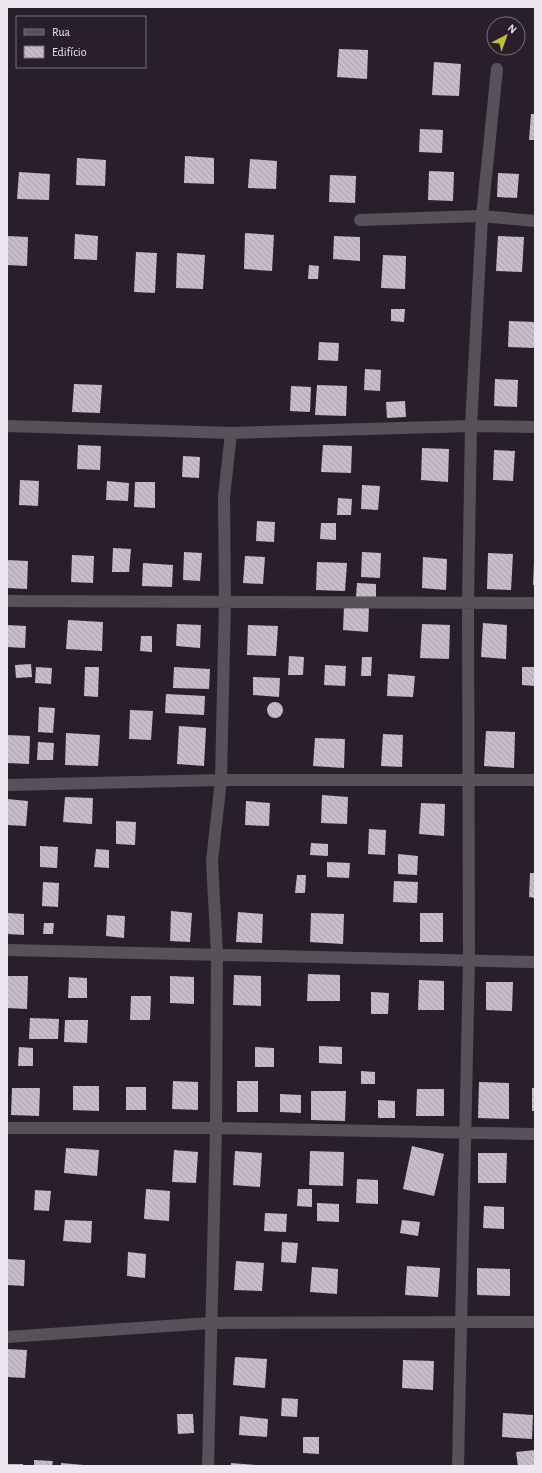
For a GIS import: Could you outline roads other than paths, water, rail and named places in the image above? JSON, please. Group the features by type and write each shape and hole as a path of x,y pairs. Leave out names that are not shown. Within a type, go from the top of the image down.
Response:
{"street":[{"path":"458,1466 464,1133 469,961 470,780 468,603 472,426 482,216 497,69"},
{"path":"360,220 482,216 535,220"},
{"path":"7,426 231,434 472,426 535,427"},
{"path":"208,1466 210,1323 216,1128 217,954 212,860 221,780 225,602 224,497 231,434"},
{"path":"7,601 535,603"},
{"path":"7,785 221,780 535,780"},
{"path":"7,950 535,962"},
{"path":"7,1128 216,1128 535,1134"},
{"path":"7,1337 210,1323 535,1322"}]}
